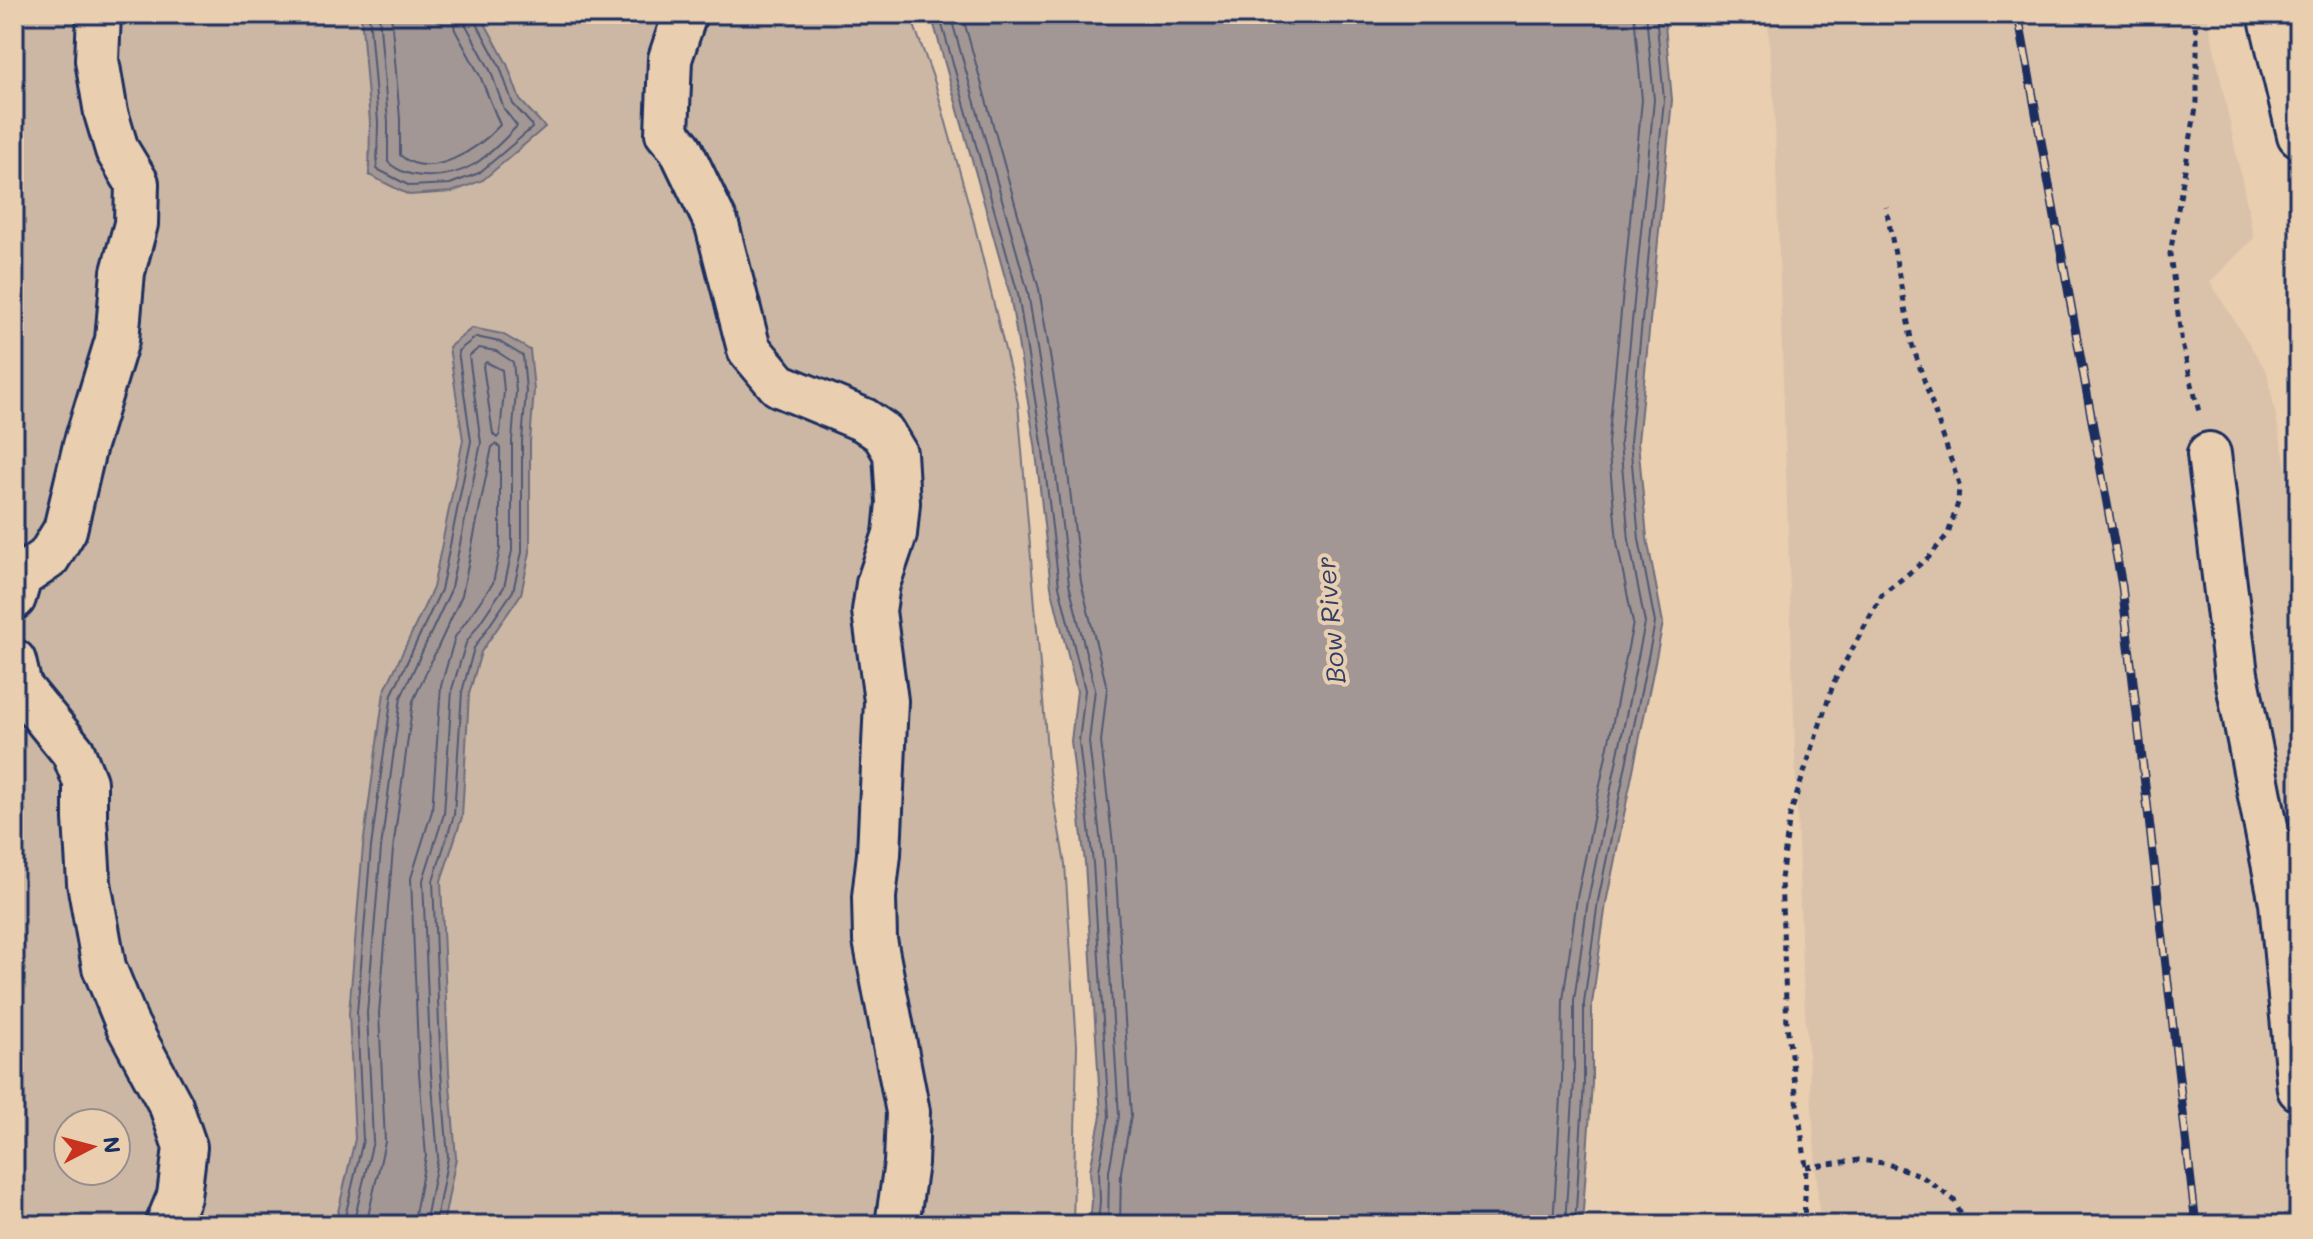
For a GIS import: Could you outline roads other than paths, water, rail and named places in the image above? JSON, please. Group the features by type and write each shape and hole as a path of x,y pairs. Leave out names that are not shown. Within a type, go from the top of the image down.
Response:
{"street":[{"path":"14,598 20,577 48,558 65,530 85,445 117,340 123,272 136,224 137,183 117,150 106,113 97,60 99,14"},
{"path":"685,14 670,59 667,133 680,148 717,225 749,349 779,385 864,420 883,433 895,453 898,503 895,534 878,584 874,611 886,701 874,897 875,940 908,1112 906,1163 897,1225"},
{"path":"2270,14 2299,135"},
{"path":"2209,454 2236,674 2281,903 2299,1089"},
{"path":"14,661 20,687 73,752 85,782 89,883 104,967 128,1026 171,1106 185,1147 179,1196 167,1225"}],"water":[{"path":"361,14 480,14 507,64 520,100 545,127 483,180 452,192 409,195 369,175 370,122"},
{"name":"Bow River","path":"931,14 1664,14 1672,100 1638,442 1647,538 1663,623 1606,903 1592,1004 1592,1083 1582,1225 1090,1225 1090,1170 1101,1116 1085,863 1071,741 1077,691 1051,587 1035,444 1010,295"},
{"path":"472,328 502,334 530,350 534,390 530,442 530,552 521,594 481,652 469,694 462,817 441,881 456,1158 443,1225 335,1225 355,1139 349,1013 363,846 384,692 433,588 463,440 449,347"}],"railway":[{"path":"2018,14 2122,586 2196,1225"}]}
